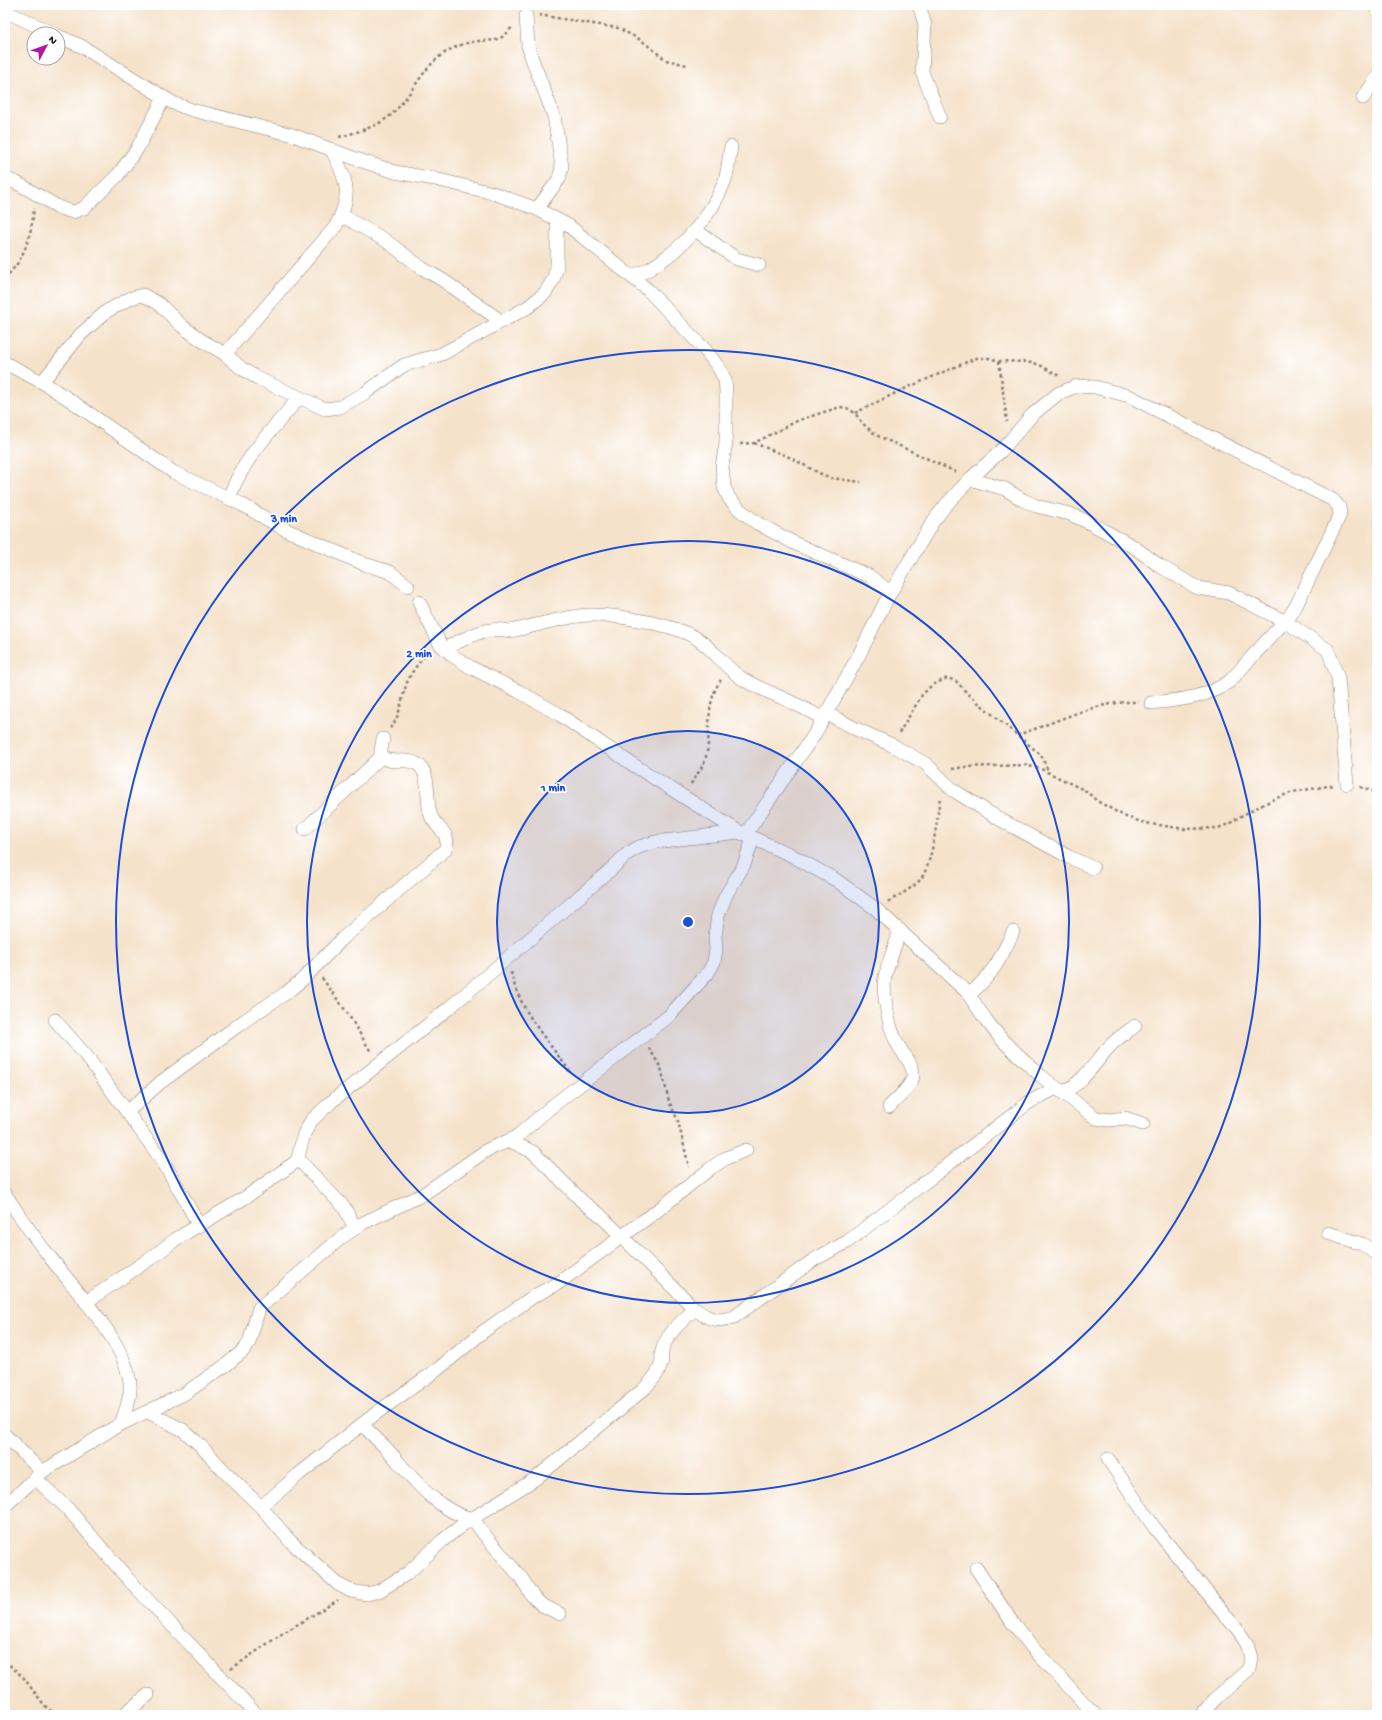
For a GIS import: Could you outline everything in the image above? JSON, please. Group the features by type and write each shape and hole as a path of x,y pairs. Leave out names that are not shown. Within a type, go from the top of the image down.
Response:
{"street":[{"path":"919,5 925,25 922,72 940,117"},
{"path":"1375,5 1377,10"},
{"path":"5,11 37,26"},
{"path":"526,16 528,45 554,116 562,167 559,179 538,209"},
{"path":"66,39 81,46 173,103 192,110 292,135 395,172 435,179 493,193 538,209 570,226 648,290 680,322 720,368 725,380 726,392 726,443 722,466 724,487 729,498 740,510 757,523 796,544 869,576 890,592"},
{"path":"1363,98 1377,78"},
{"path":"5,178 19,184 60,208 73,212 84,208 118,175 137,149 164,98"},
{"path":"631,276 650,269 660,262 695,230 715,200 724,181 731,147"},
{"path":"224,354 336,226 341,215 347,192 343,174 332,150"},
{"path":"341,215 385,240 422,268 444,281 501,321"},
{"path":"42,382 81,334 106,311 131,298 143,295 158,302 182,326 224,354 241,368 260,379 325,409 340,407 365,393 404,365 442,354 528,307 545,293 553,280 558,267 557,220"},
{"path":"695,230 737,259 759,265"},
{"path":"5,363 42,382 92,414 173,472 229,498 284,529 364,564 390,572 408,586"},
{"path":"5,1506 38,1475 121,1424 184,1394 226,1365 244,1350 249,1343 259,1308 342,1237 355,1228 422,1195 487,1150 510,1141 669,1016 708,973 714,962 716,950 715,936 718,915 726,895 744,866 746,835 824,716 870,634 890,592 934,520 970,479 1038,410 1059,393 1077,386 1095,387 1130,396 1333,500 1339,507 1340,515 1296,606 1285,622 1230,681 1219,689 1191,698 1151,703"},
{"path":"229,498 236,480 249,457 299,398"},
{"path":"970,479 1005,488 1023,500 1036,506 1064,513 1088,522 1134,547 1160,566 1198,588 1229,594 1285,622 1328,650 1334,664 1339,684 1347,784"},
{"path":"419,602 441,643 452,655 470,667 518,690 560,715 629,762 746,835 815,868 836,880 876,909 900,930 969,995 986,1020 1018,1057 1060,1091 1096,1118 1109,1120 1125,1118 1143,1124"},
{"path":"441,643 487,629 510,631 591,615 635,619 678,630 706,645 729,668 744,679 810,710 892,745 926,764 952,790 1001,820 1069,858 1093,868"},
{"path":"305,829 381,757 383,739"},
{"path":"127,1112 161,1082 244,1021 286,993 314,968 343,938 441,854 448,843 446,836 431,816 427,783 423,771 417,764 406,761 388,761 381,757"},
{"path":"86,1302 154,1256 176,1239 246,1196 291,1165 298,1159 304,1134 311,1121 331,1102 509,958 607,873 626,854 639,847 655,842 746,835"},
{"path":"889,1107 907,1088 913,1078 913,1068 897,1043 890,1025 885,994 885,979 900,930"},
{"path":"969,995 985,982 995,969 1013,932"},
{"path":"55,1020 88,1058 164,1163 199,1225"},
{"path":"510,1141 533,1152 584,1203 599,1214 695,1309 712,1319 724,1320 734,1317 815,1259 847,1242 1028,1103 1052,1090 1060,1091 1074,1086 1084,1078 1114,1042 1135,1026"},
{"path":"261,1507 298,1475 362,1424 398,1396 438,1370 484,1331 534,1296 557,1284 692,1184 711,1168 726,1158 746,1150"},
{"path":"298,1159 344,1207 355,1228"},
{"path":"5,1194 49,1257 100,1319 112,1339 129,1377 130,1396 121,1424"},
{"path":"1328,1233 1362,1244 1377,1254"},
{"path":"148,1412 183,1430 261,1507 285,1535 339,1585 351,1591 367,1594 379,1591 408,1573 442,1541 535,1479 644,1389 659,1372 662,1360 662,1351 673,1331 695,1309"},
{"path":"362,1424 407,1472 448,1510 461,1517 473,1519 522,1579 533,1597 542,1605 560,1614"},
{"path":"5,1435 129,1580 257,1715"},
{"path":"1108,1459 1154,1527 1239,1632 1247,1644 1251,1658 1249,1669 1216,1698 1201,1715"},
{"path":"976,1568 995,1598 1021,1634 1095,1715"},
{"path":"123,1715 148,1695"}],"path":[{"path":"313,143 358,132 381,123 392,114 428,67 440,57 457,47 473,42 499,40 526,16 536,14 618,28 641,40 666,60 687,65"},
{"path":"5,279 16,264 30,235 35,193"},
{"path":"855,413 902,390 976,358 989,358 999,361 1038,364 1077,386"},
{"path":"999,361 1009,441"},
{"path":"726,443 754,443 799,420 840,407 847,408 855,413 862,423 876,435 970,479"},
{"path":"754,443 789,457 831,478 861,482"},
{"path":"383,739 384,733 395,722 409,678 441,643"},
{"path":"683,796 700,771 705,760 710,706 719,683 729,668"},
{"path":"892,745 922,695 931,686 947,678 956,682 1041,756 1050,773"},
{"path":"1017,735 1102,706 1126,702 1151,703"},
{"path":"876,909 910,889 920,880 926,868 934,841 939,776 964,766 1024,765 1050,773 1086,791 1097,801 1126,817 1145,823 1185,829 1218,828 1229,824 1239,817 1274,799 1293,792 1312,788 1353,784 1377,792"},
{"path":"509,958 513,984 518,997 531,1018 580,1085"},
{"path":"314,968 348,1014 379,1064"},
{"path":"642,1037 661,1068 669,1101 678,1121 683,1139 692,1184"},
{"path":"220,1677 280,1635 351,1591"},
{"path":"5,1661 23,1677 45,1706 56,1715"}]}
